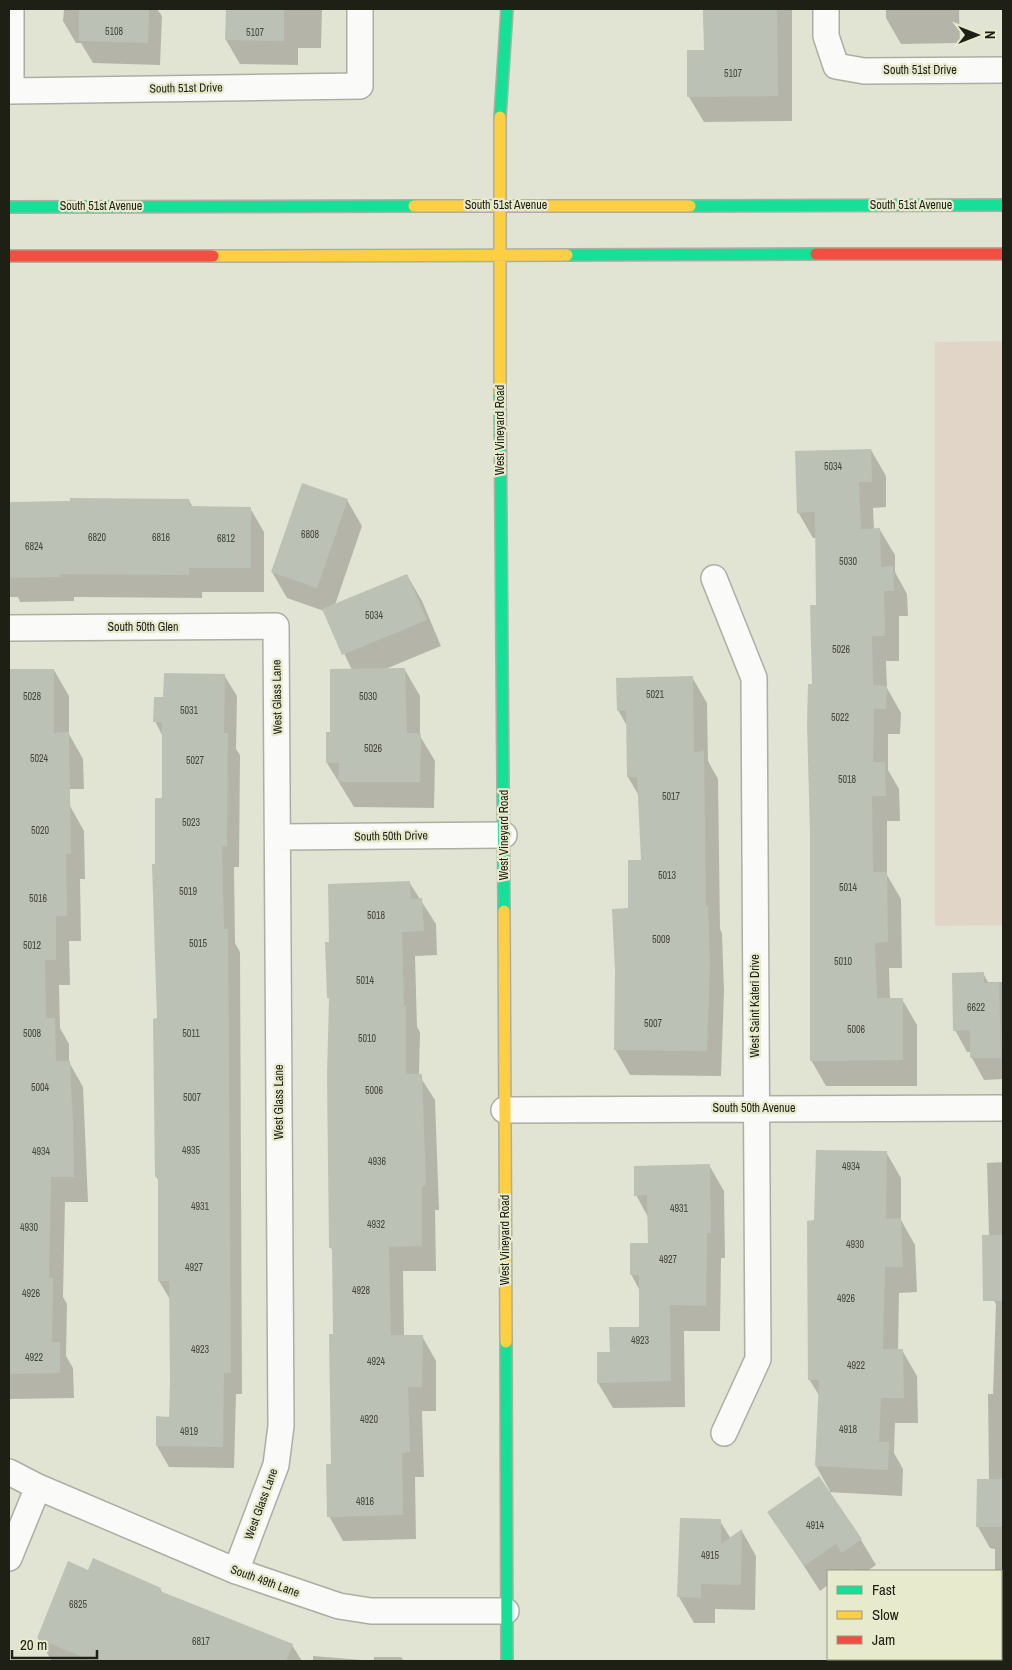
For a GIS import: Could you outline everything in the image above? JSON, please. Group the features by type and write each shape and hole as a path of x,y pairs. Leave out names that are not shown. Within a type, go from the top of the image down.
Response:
{"main road":[{"name":"West Vineyard Road","path":"507,9 502,85 499,205 504,835 507,1661"},
{"name":"South 51st Avenue","path":"9,206 1003,205"},
{"path":"9,256 1003,254"}],"street":[{"name":"South 51st Drive","path":"11,9 11,91 360,86 360,9"},
{"name":"South 51st Drive","path":"826,9 826,36 836,66 864,71 1003,70"},
{"name":"West Saint Kateri Drive","path":"714,578 754,678 758,1359 724,1433"},
{"name":"South 50th Glen","path":"9,628 276,626"},
{"name":"West Glass Lane","path":"236,1571 276,1465 280,1426 276,626"},
{"name":"South 50th Drive","path":"278,837 504,835"},
{"name":"South 50th Avenue","path":"504,1110 1003,1108"},
{"name":"South 49th Lane","path":"9,1472 38,1487 236,1571 339,1606 371,1611 506,1611"},
{"path":"9,1558 38,1487"}],"shaded area":[{"path":"1003,341 1003,925 935,926 935,342"}],"building":[{"path":"79,9 149,9 148,43 79,41"},
{"path":"226,9 284,9 284,41 225,40"},
{"path":"703,9 777,9 778,96 687,97 687,50 704,50"},
{"path":"871,449 872,482 859,482 861,529 880,528 881,567 893,566 894,591 884,591 885,636 872,636 873,685 887,686 886,709 874,709 873,762 885,762 886,796 872,796 873,872 887,872 888,942 875,943 877,998 903,998 903,1060 810,1061 810,832 807,724 808,684 812,684 810,605 816,605 815,512 797,513 795,451"},
{"path":"302,483 348,499 317,588 271,572"},
{"path":"70,498 189,499 189,506 251,507 251,568 189,568 189,575 60,574 61,577 9,578 9,502 70,501"},
{"path":"407,574 427,620 342,655 322,609"},
{"path":"405,668 407,733 421,734 420,782 338,782 339,763 326,763 326,732 330,732 330,669"},
{"path":"9,669 54,669 54,733 69,732 71,854 66,854 67,916 56,916 56,960 45,960 46,1018 55,1018 56,1061 70,1061 73,1125 74,1177 51,1177 49,1278 53,1278 52,1342 60,1342 60,1373 9,1374"},
{"path":"164,673 225,674 224,733 228,733 227,846 222,846 224,929 228,929 231,1373 224,1373 223,1447 156,1446 156,1416 169,1417 170,1383 169,1281 158,1281 158,1176 155,1177 153,1019 157,1018 152,864 155,864 155,798 162,798 162,722 153,722 154,697 163,697"},
{"path":"693,676 694,752 704,751 706,906 708,906 710,964 707,1051 614,1050 615,971 612,909 628,908 628,860 641,860 637,777 627,777 626,710 617,711 616,678"},
{"path":"410,881 411,899 422,898 424,931 402,932 404,1006 406,1006 406,1074 422,1074 426,1186 422,1186 422,1246 389,1247 391,1335 423,1335 422,1387 408,1387 410,1452 402,1453 403,1515 327,1517 326,1464 331,1464 329,1334 333,1334 332,1248 329,1248 327,1076 329,998 327,998 325,942 329,942 328,884"},
{"path":"984,972 984,983 999,982 1001,1058 970,1058 970,1030 953,1031 952,973"},
{"path":"816,1150 887,1151 886,1219 901,1218 903,1267 885,1267 883,1349 903,1349 904,1398 881,1398 879,1442 889,1442 888,1470 815,1466 819,1380 808,1380 807,1221 814,1220"},
{"path":"710,1164 711,1233 707,1233 706,1306 670,1305 671,1381 597,1383 597,1352 610,1352 609,1327 639,1327 639,1275 630,1275 630,1243 648,1243 647,1195 634,1196 634,1166"},
{"path":"982,1235 1003,1235 1003,1301 983,1301"},
{"path":"819,1476 862,1539 842,1553 836,1544 804,1566 767,1512"},
{"path":"977,1479 1003,1479 1003,1527 976,1527"},
{"path":"680,1518 721,1519 721,1544 742,1529 741,1585 701,1584 701,1598 677,1597"},
{"path":"93,1558 161,1588 160,1591 293,1644 286,1661 92,1661 37,1638 68,1561 88,1570"}],"traffic: fast":[{"path":"500,117 507,9"},
{"path":"690,206 1003,205"},
{"path":"9,207 414,206"},
{"path":"567,255 816,254"},
{"path":"500,394 504,911"},
{"path":"506,1342 507,1661"}],"traffic: slow":[{"path":"500,117 500,394"},
{"path":"414,206 690,206"},
{"path":"213,256 567,255"},
{"path":"504,911 506,1342"}],"traffic: jam":[{"path":"816,254 1003,254"},
{"path":"9,256 213,256"}]}
